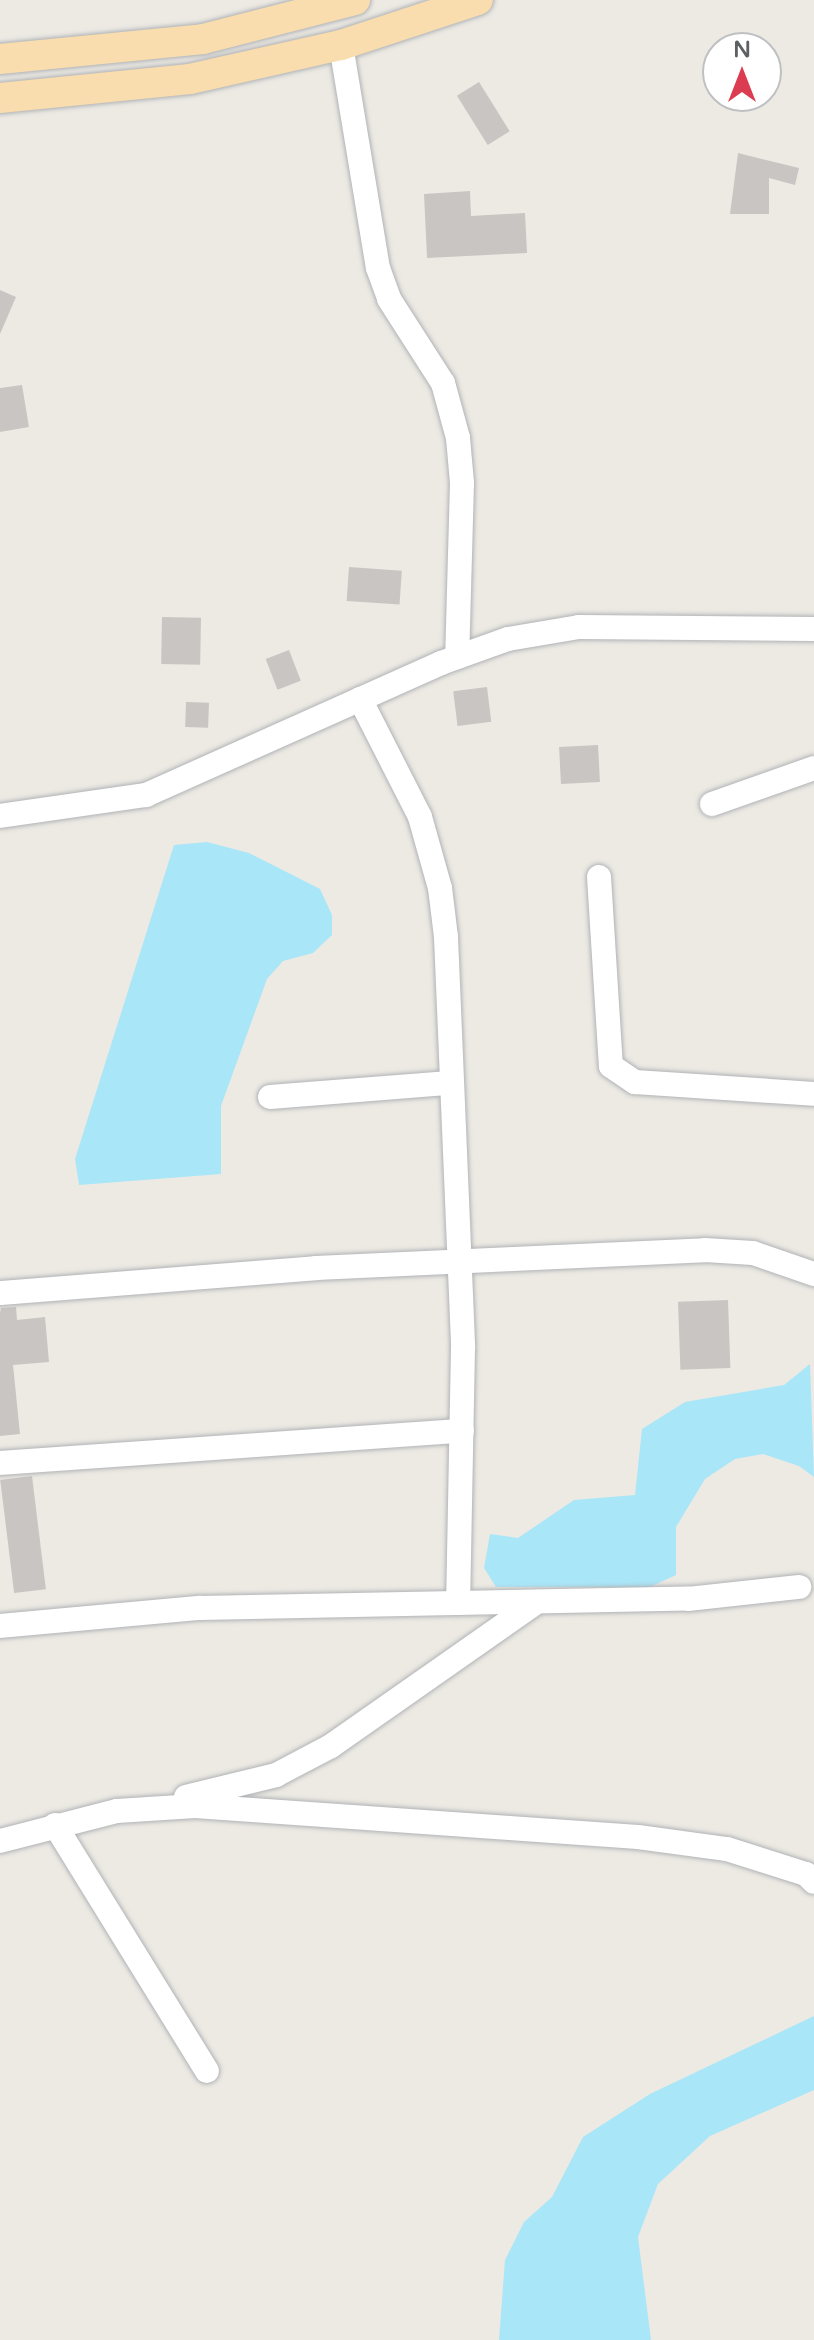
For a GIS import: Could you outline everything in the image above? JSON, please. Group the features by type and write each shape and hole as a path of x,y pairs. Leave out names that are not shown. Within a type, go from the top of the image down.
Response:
{"main road":[{"path":"0,59 203,39 355,0"},
{"path":"0,98 190,79 341,45 478,0"}],"street":[{"path":"341,45 378,268 389,299 443,383 458,438 462,483 457,657"},
{"path":"0,816 146,795 457,657 508,639 579,627 814,629"},
{"path":"360,699 420,817 440,888 458,1260 462,1431 458,1603"},
{"path":"712,804 814,768"},
{"path":"599,877 611,1066 635,1082 814,1094"},
{"path":"270,1097 449,1083"},
{"path":"0,1293 458,1260 705,1250 753,1253 814,1274"},
{"path":"0,1463 462,1431"},
{"path":"0,1626 199,1608 758,1595 799,1587"},
{"path":"0,1841 55,1825 156,1805 289,1769 387,1710 537,1602"},
{"path":"156,1805 638,1837 727,1849 806,1874 814,1882"},
{"path":"55,1825 207,2071"}],"water":[{"path":"207,842 249,853 320,889 332,915 332,935 313,953 283,961 267,979 221,1106 221,1174 79,1185 75,1159 174,845"},
{"path":"810,1364 814,1477 799,1466 763,1454 735,1459 705,1479 676,1527 676,1575 650,1587 496,1587 484,1568 490,1534 518,1538 574,1500 635,1495 642,1429 685,1402 784,1385"},
{"path":"814,2016 814,2090 710,2136 658,2184 638,2237 651,2340 499,2340 505,2260 524,2222 552,2197 583,2137 650,2094"}],"building":[{"path":"479,82 510,131 488,145 457,96"},
{"path":"738,153 799,168 795,185 769,178 769,214 730,214"},
{"path":"470,191 471,216 525,213 527,253 427,258 424,194"},
{"path":"0,290 16,297 0,334"},
{"path":"22,385 29,427 0,432 0,388"},
{"path":"349,567 402,571 399,605 347,601"},
{"path":"162,617 201,618 200,665 161,664"},
{"path":"289,650 301,681 277,690 266,659"},
{"path":"487,687 491,722 458,726 453,691"},
{"path":"186,702 209,703 208,728 185,727"},
{"path":"598,745 600,782 561,784 559,747"},
{"path":"728,1300 730,1368 680,1370 678,1302"},
{"path":"16,1307 17,1320 45,1317 49,1362 13,1365 20,1434 0,1436 0,1313 1,1308"},
{"path":"32,1476 46,1589 14,1593 0,1480"}]}
